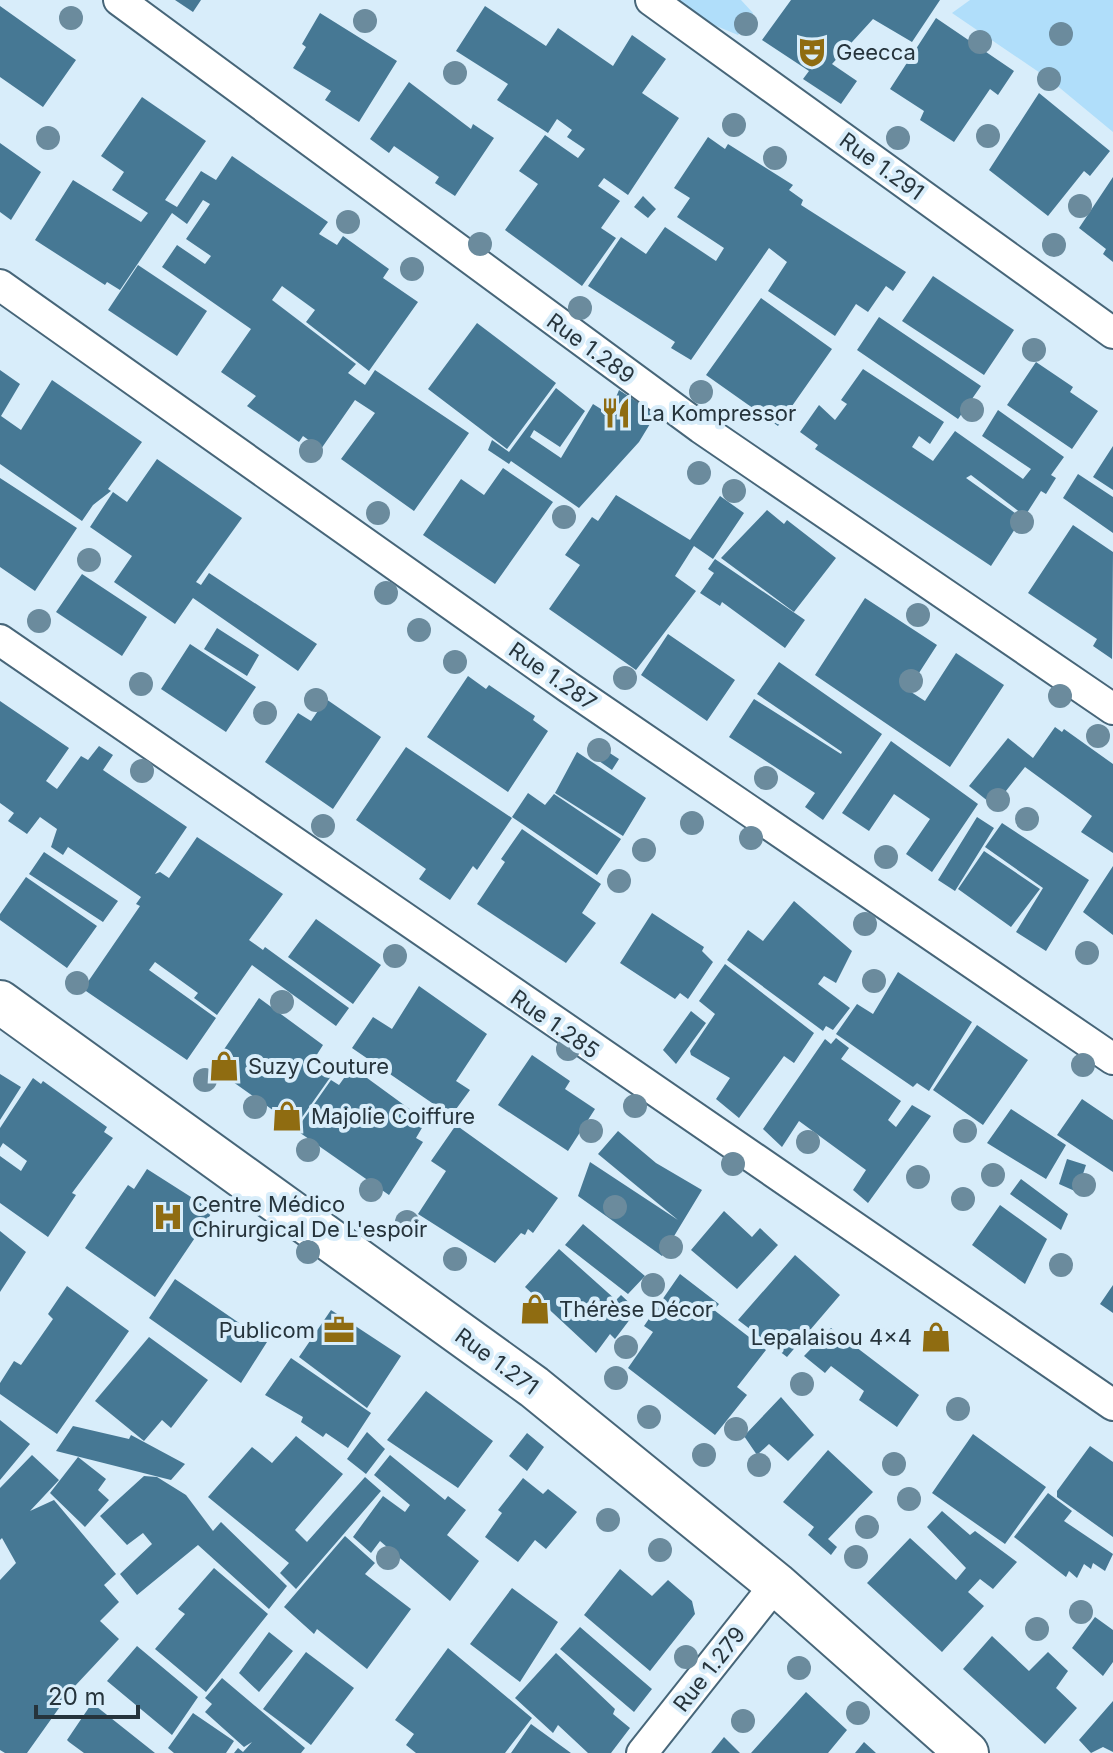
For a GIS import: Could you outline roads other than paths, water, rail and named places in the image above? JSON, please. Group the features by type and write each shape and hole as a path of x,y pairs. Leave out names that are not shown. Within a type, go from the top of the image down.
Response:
{"street":[{"name":"Rue 1.289","path":"119,0 701,428 1113,709"},
{"name":"Rue 1.291","path":"651,0 1113,333"},
{"name":"Rue 1.287","path":"0,285 568,687 1113,1059"},
{"name":"Rue 1.285","path":"0,640 1113,1405"},
{"name":"Rue 1.271","path":"0,1002 534,1387 776,1584 967,1753"},
{"name":"Rue 1.279","path":"642,1753 776,1584"}],"place":[{"name":"Geecca","path":"812,52"},
{"name":"La Kompressor","path":"616,413"},
{"name":"Suzy Couture","path":"224,1066"},
{"name":"Majolie Coiffure","path":"287,1116"},
{"name":"Centre Médico Chirurgical De L'espoir","path":"168,1217"},
{"name":"Thérèse Décor","path":"535,1309"},
{"name":"Publicom","path":"339,1330"},
{"name":"Lepalaisou 4×4","path":"936,1337"}]}
